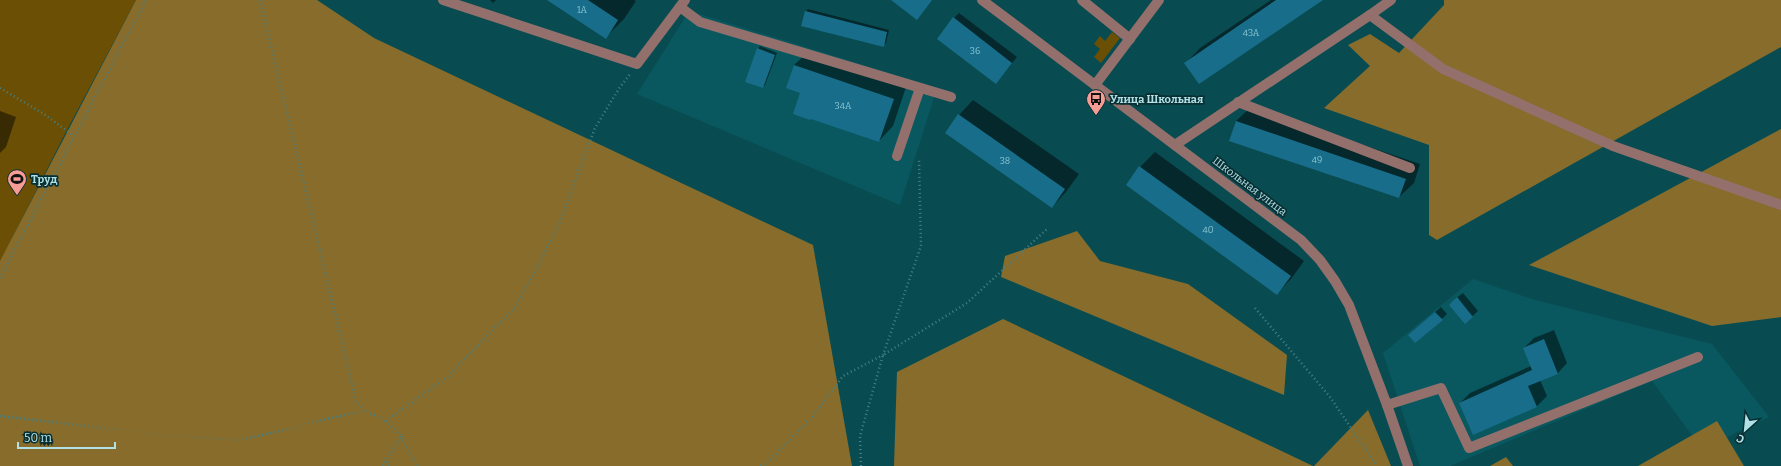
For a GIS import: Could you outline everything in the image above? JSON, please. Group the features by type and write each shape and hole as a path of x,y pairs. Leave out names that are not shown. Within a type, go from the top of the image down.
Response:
{"street":[{"path":"443,0 637,64 683,3 700,22 951,97"},
{"name":"Школьная улица","path":"982,0 1301,240 1320,260 1335,281 1349,305 1387,405 1408,466"},
{"path":"1082,0 1130,39"},
{"path":"1095,85 1159,0"},
{"path":"1175,145 1391,0"},
{"path":"1370,15 1443,69 1613,146 1781,205"},
{"path":"897,156 920,88"},
{"path":"1238,102 1410,168"},
{"path":"1387,405 1440,388 1468,448 1698,357"}],"path":[{"path":"0,278 146,0"},
{"path":"260,0 356,401 364,410 386,421 401,436 417,466"},
{"path":"386,421 446,377 516,306 558,227 595,128 620,86 637,64"},
{"path":"0,88 44,114 74,136"},
{"path":"861,466 860,436 883,355 921,246 919,158"},
{"path":"760,466 769,461 813,416 842,376 883,355 967,303 1048,228"},
{"path":"1255,308 1330,397 1377,466"},
{"path":"0,416 151,434 242,440 364,410"},
{"path":"383,466 401,436"},
{"path":"386,462 390,466"}],"shaded area":[{"name":"Труд","path":"0,0 136,0 67,130 0,262"},
{"path":"136,0 317,0 374,38 813,245 852,466 0,466 0,261"},
{"path":"1444,0 1781,0 1781,47 1437,240 1429,235 1429,145 1324,108 1370,66 1348,45 1370,34 1399,53 1444,5"},
{"path":"699,14 937,88 900,205 637,94 686,16"},
{"path":"1112,32 1120,38 1101,63 1094,57 1100,49 1094,44 1100,36 1105,41"},
{"path":"1781,129 1781,317 1712,326 1529,265"},
{"path":"1077,231 1100,261 1188,284 1287,355 1284,395 1001,277 1005,256"},
{"path":"1473,279 1535,300 1712,344 1769,417 1702,449 1652,381 1450,466 1420,466 1383,353"},
{"path":"1003,319 1313,466 894,466 897,372"},
{"path":"1368,410 1391,466 1314,466"},
{"path":"1717,421 1744,466 1638,466"},
{"path":"1506,457 1513,466 1490,466"}],"building":[{"path":"547,0 588,0 618,20 606,39"},
{"path":"891,0 932,0 917,20"},
{"path":"1276,0 1323,0 1199,84 1184,63"},
{"path":"805,11 887,32 884,47 801,26"},
{"path":"953,17 1012,63 996,84 937,39"},
{"path":"757,48 775,55 763,88 745,82"},
{"path":"794,65 894,99 879,142 793,114 800,93 786,88"},
{"path":"958,114 1065,189 1052,208 945,133"},
{"path":"1236,121 1406,179 1399,198 1229,141"},
{"path":"1139,166 1291,276 1277,295 1126,185"},
{"path":"1457,297 1473,317 1465,324 1449,305"},
{"path":"1435,312 1443,320 1415,343 1408,335"},
{"path":"1544,339 1558,374 1528,386 1537,407 1473,435 1459,403 1532,370 1523,348"}],"place":[{"name":"Улица Школьная","path":"1096,116"},
{"name":"Труд","path":"17,196"}]}
